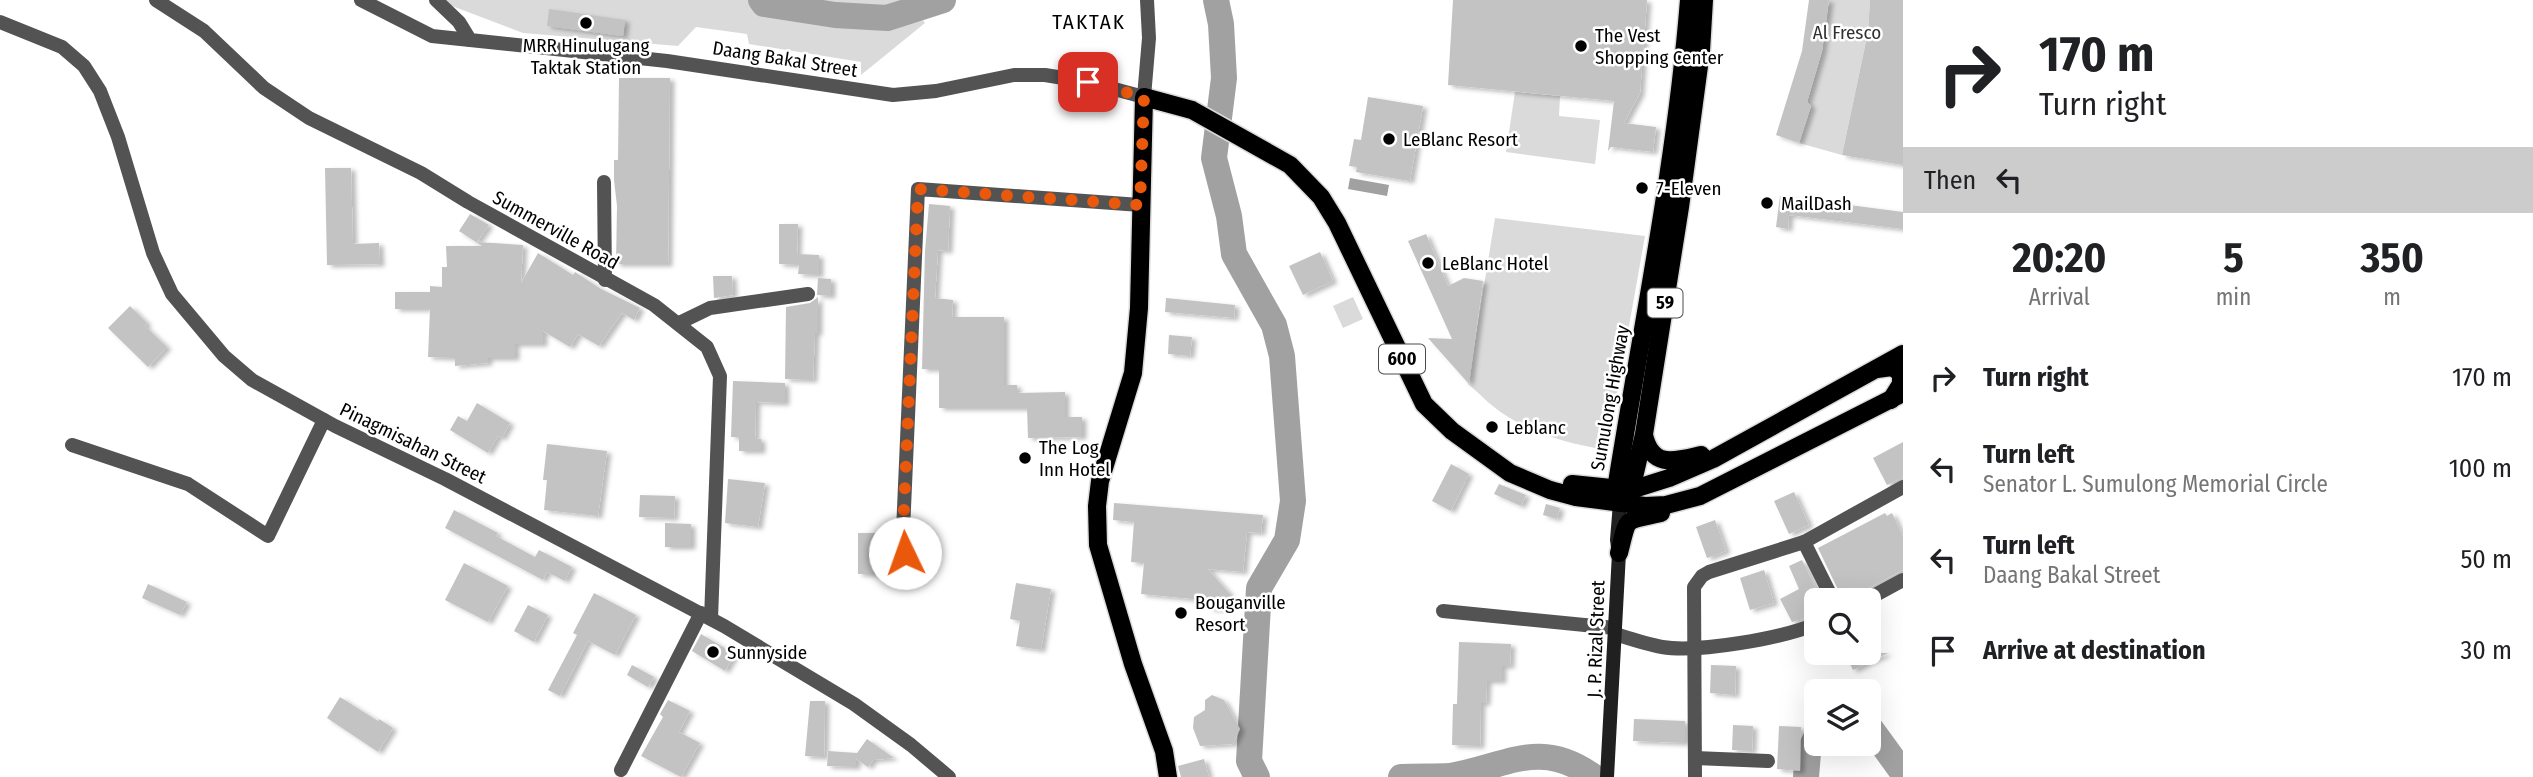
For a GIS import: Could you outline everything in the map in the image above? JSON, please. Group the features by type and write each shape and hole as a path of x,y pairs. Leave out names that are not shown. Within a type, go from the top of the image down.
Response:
{"main road":[{"name":"Sumulong Highway","path":"1622,494 1685,47 1689,0"},
{"name":"Sumulong Highway","path":"1622,494 1644,434 1680,207 1701,51 1704,0"},
{"name":"600","path":"1144,97 1192,110 1290,164 1321,197 1349,244 1424,404 1452,431 1482,453 1552,480 1622,494 1645,506 1665,505 1700,496 1897,396"},
{"path":"1144,97 1139,308 1133,373 1100,481 1097,506 1098,545 1133,664 1164,751 1168,777"},
{"name":"600","path":"1622,494 1713,459 1903,354"},
{"path":"1876,369 1892,367 1901,373 1897,396"},
{"path":"1644,434 1647,449 1656,457 1672,462 1748,439"},
{"name":"J. P. Rizal Street","path":"1607,777 1619,553 1617,540 1622,494"},
{"path":"1619,553 1627,523 1667,511 1700,496"}],"street":[{"name":"Summerville Road","path":"156,0 204,31 264,88 309,118 421,173 654,306 707,347 720,376 706,616"},
{"name":"600","path":"361,0 432,36 470,40"},
{"path":"436,0 459,22 470,40"},
{"path":"1144,97 1149,38 1147,0"},
{"name":"Pinagmisahan Street","path":"0,22 62,47 85,66 100,91 118,137 153,253 172,294 224,356 252,380 324,420 444,479 706,616 855,704 949,777"},
{"name":"Daang Bakal Street","path":"470,40 667,61 893,95 936,91 992,79 1045,75 1088,82 1144,97"},
{"path":"604,182 605,280"},
{"path":"905,553 903,531 918,189 1140,205"},
{"path":"679,323 710,308 808,294"},
{"path":"72,445 188,484 268,536 324,420"},
{"path":"1695,777 1695,587 1702,576 1804,542 1903,487"},
{"path":"1804,542 1827,588"},
{"path":"1881,592 1903,580"},
{"path":"1443,611 1615,631 1662,647 1741,643 1804,630"},
{"path":"621,771 706,616"},
{"path":"1695,758 1768,761"}],"green space":[{"path":"446,0 909,0 925,23 861,75 861,62 749,44 747,34 696,27 678,46 523,33 452,6"},
{"name":"Al Fresco","path":"1829,0 1870,0 1868,32 1842,155 1799,143 1811,106 1807,102 1822,51"},
{"path":"1515,92 1560,96 1559,116 1600,120 1595,164 1506,152"},
{"path":"1495,218 1645,236 1607,450 1566,441 1526,427 1498,410 1468,384"},
{"path":"1353,297 1363,319 1343,328 1333,306"}],"shaded area":[{"path":"1350,178 1389,185 1387,196 1348,189"}],"building":[{"name":"The Vest Shopping Center","path":"1453,0 1647,0 1640,93 1624,123 1656,127 1653,152 1611,147 1608,151 1614,101 1448,85"},
{"path":"1809,0 1829,0 1822,51 1807,102 1811,106 1799,143 1776,135 1802,51"},
{"path":"1870,0 1903,0 1903,165 1842,155 1868,32"},
{"name":"MRR Hinulugang Taktak Station","path":"549,9 625,20 623,36 547,26"},
{"path":"619,78 670,78 668,264 616,264 617,206 614,160 618,160"},
{"name":"LeBlanc Resort","path":"1368,97 1423,106 1410,181 1356,172 1357,167 1349,166 1354,139 1361,140"},
{"path":"325,168 351,168 353,244 379,243 380,264 327,265"},
{"path":"1780,196 1903,212 1903,229 1789,215 1788,229 1776,227"},
{"path":"929,204 950,206 948,251 938,250 935,298 953,300 952,317 1004,317 1004,385 1017,385 1017,393 1065,392 1065,417 1082,417 1082,437 1028,438 1027,408 939,408 939,369 922,369"},
{"path":"470,214 489,225 477,242 523,245 521,283 538,253 573,275 575,272 601,289 640,308 634,320 622,313 599,346 578,334 570,347 543,331 543,344 515,344 515,358 488,358 488,363 455,366 455,358 428,357 430,309 395,309 395,292 430,292 430,286 442,287 442,267 447,267 446,246 482,246 459,231"},
{"path":"779,224 798,224 797,254 819,255 819,275 798,274 799,265 779,264"},
{"path":"1426,234 1448,286 1464,278 1483,281 1469,384 1428,338 1452,339 1408,241"},
{"path":"1320,252 1333,281 1303,295 1289,266"},
{"path":"713,276 732,276 733,295 714,298"},
{"path":"818,278 831,279 831,296 817,295"},
{"path":"818,297 818,333 815,333 813,380 785,379 786,307 810,303"},
{"path":"1166,298 1235,305 1234,318 1165,312"},
{"path":"130,306 147,323 145,326 167,347 148,367 108,328"},
{"path":"1169,335 1192,337 1190,356 1168,354"},
{"path":"733,381 785,383 785,403 756,402 755,438 761,439 761,451 739,451 739,437 731,437"},
{"path":"477,403 510,423 502,438 498,436 488,453 450,430 458,416 467,421"},
{"path":"1903,442 1903,477 1887,485 1873,458"},
{"path":"547,444 607,451 598,516 544,510 547,480 543,480"},
{"path":"1451,464 1469,474 1451,511 1432,501"},
{"path":"728,479 765,483 758,527 725,523"},
{"path":"1499,484 1526,495 1521,506 1494,494"},
{"path":"1794,492 1809,525 1789,534 1774,501"},
{"path":"640,495 675,496 674,518 639,517"},
{"path":"1114,503 1263,515 1261,533 1247,532 1243,572 1208,569 1229,593 1229,603 1221,609 1211,609 1204,600 1141,594 1144,563 1131,562 1134,522 1113,520"},
{"path":"1546,504 1560,508 1557,519 1543,515"},
{"path":"454,510 498,533 496,536 535,557 539,550 572,567 565,581 547,572 543,580 445,528"},
{"path":"1885,513 1887,516 1892,513 1903,536 1903,570 1869,588 1837,588 1818,548"},
{"path":"1715,520 1726,551 1707,558 1696,527"},
{"path":"665,523 691,524 691,547 665,547"},
{"path":"858,533 893,533 893,574 858,574"},
{"path":"1802,560 1816,588 1804,588 1804,618 1792,622 1780,599 1799,589 1789,566"},
{"path":"464,563 508,586 488,622 445,600"},
{"path":"1764,570 1774,603 1750,610 1740,578"},
{"path":"1016,583 1051,589 1041,650 1016,646 1020,621 1010,619"},
{"path":"148,584 187,602 180,615 142,598"},
{"path":"594,593 636,615 615,655 588,641 560,696 548,690 577,635 573,633"},
{"path":"528,605 548,615 534,642 514,631"},
{"name":"Sunnyside","path":"701,634 735,654 725,671 692,651"},
{"path":"1459,642 1511,644 1510,666 1502,666 1502,681 1487,681 1486,703 1481,703 1480,746 1452,745 1453,704 1457,704"},
{"path":"632,665 654,677 648,687 627,675"},
{"path":"1711,665 1736,666 1735,695 1710,693"},
{"path":"1851,665 1863,665 1853,670"},
{"path":"1212,695 1224,700 1240,729 1233,744 1200,746 1193,728 1194,717 1205,710 1205,700"},
{"path":"340,697 393,728 378,752 327,718"},
{"path":"668,700 690,711 679,732 700,743 681,777 641,756 663,717 660,714"},
{"path":"810,701 825,701 824,757 805,756"},
{"path":"1634,719 1685,721 1685,743 1633,741"},
{"path":"1733,725 1753,726 1752,751 1732,750"},
{"path":"1779,726 1801,727 1800,771 1777,769"},
{"path":"867,739 894,758 873,760 868,767 856,759 856,767 827,766 828,751 857,753"},
{"path":"1204,759 1209,777 1181,777 1178,766"}],"waterway":[{"path":"761,0 764,4 835,15 887,18 943,0"},
{"path":"1216,0 1221,24 1224,78 1214,158 1229,216 1234,254 1274,325 1282,356 1293,501 1287,540 1259,588 1249,761 1257,777"},
{"path":"1881,743 1903,773"},
{"path":"1806,777 1808,756"},
{"path":"1401,777 1450,776 1522,758 1539,757 1574,765 1594,777"}],"place":[{"name":"MRR Hinulugang Taktak Station","path":"586,23"},
{"name":"The Vest Shopping Center","path":"1581,46"},
{"name":"LeBlanc Resort","path":"1389,139"},
{"name":"7-Eleven","path":"1642,188"},
{"name":"MailDash","path":"1767,203"},
{"name":"LeBlanc Hotel","path":"1428,263"},
{"name":"Leblanc","path":"1492,427"},
{"name":"The Log Inn Hotel","path":"1025,458"},
{"name":"Bouganville Resort","path":"1181,613"},
{"name":"Sunnyside","path":"713,652"}],"district":[{"name":"TAKTAK","path":"1089,22"}],"route":[{"path":"905,553 903,531 918,189 1140,205 1144,97 1088,82"}]}
